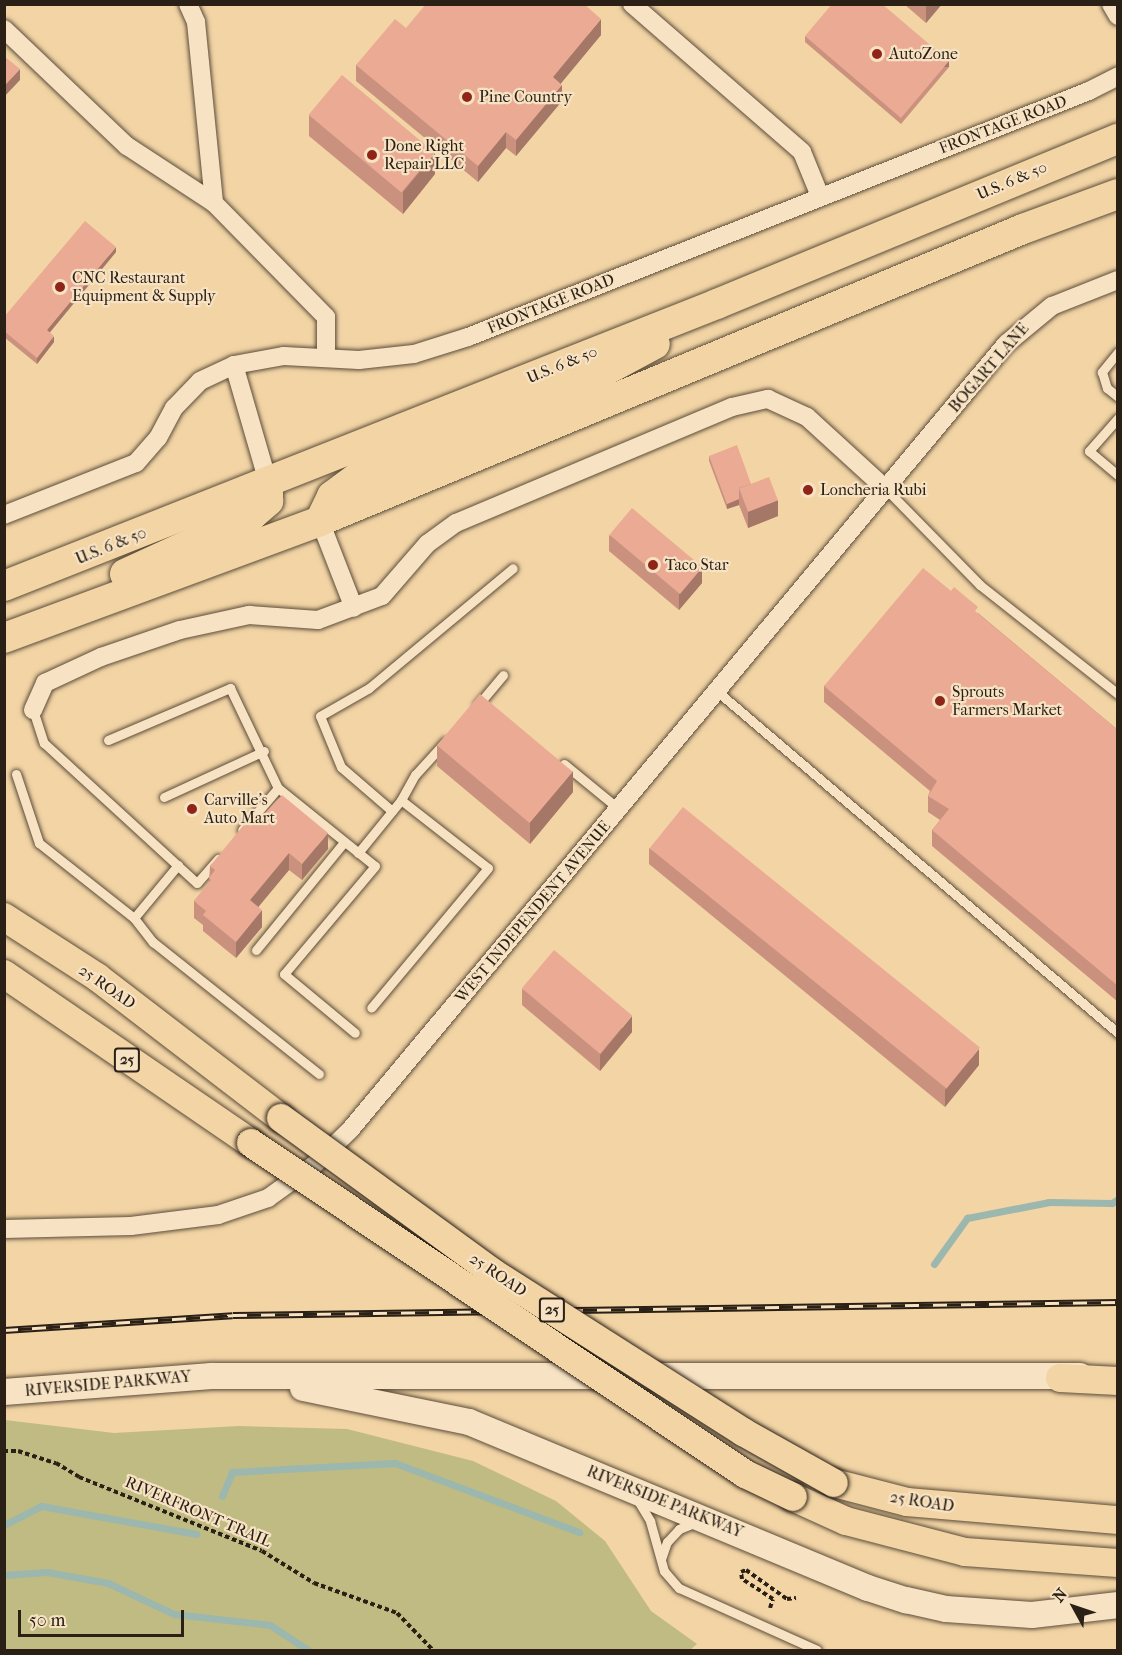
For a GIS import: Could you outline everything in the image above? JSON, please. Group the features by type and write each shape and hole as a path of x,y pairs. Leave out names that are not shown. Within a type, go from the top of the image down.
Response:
{"highway":[{"name":"U.S. 6 & 50","path":"4,586 717,304 1118,139"},
{"path":"4,638 320,521 1023,229 1118,194"},
{"path":"320,521 332,496 370,468 571,389 632,359 717,304"},
{"path":"60,619 108,580 251,516 268,501 268,482"}],"main road":[{"name":"25 ROAD","path":"4,917 97,977 281,1119 492,1272 743,1432 834,1483 907,1502 1022,1515 1118,1520"},
{"name":"25 ROAD","path":"4,974 744,1474 846,1521 965,1552 1089,1559 1118,1563"},
{"name":"RIVERSIDE PARKWAY","path":"4,1392 211,1376 857,1373 1060,1378 1118,1372"},
{"name":"RIVERSIDE PARKWAY","path":"211,1376 331,1391 469,1422 868,1588 946,1609 1032,1616 1118,1605"},
{"path":"1060,1378 1118,1381"},
{"path":"1022,1515 1087,1509 1118,1501"},
{"path":"1089,1559 1118,1556"}],"street":[{"path":"188,4 196,22 214,203"},
{"path":"632,4 802,152 820,196"},
{"path":"1111,4 1118,16"},
{"path":"4,28 127,146 214,203 326,317 326,358"},
{"name":"FRONTAGE ROAD","path":"4,515 136,463 158,438 174,408 200,381 234,365 284,356 359,360 414,354 468,338 820,196 1089,91 1118,76"},
{"name":"BOGART LANE","path":"887,490 1029,322 1083,291 1118,280"},
{"path":"234,365 268,482"},
{"path":"33,710 45,683 100,657 180,630 249,615 318,620 382,597 427,544 456,523 732,407 768,399 807,417 887,490"},
{"name":"WEST INDEPENDENT AVENUE","path":"4,1229 180,1222 249,1206 284,1189 350,1130 887,490"},
{"path":"320,521 354,608"}],"lane":[{"path":"1118,352 1102,372 1107,388 1118,397"},
{"path":"1118,418 1089,451 1118,475"},
{"path":"887,490 980,585 1118,694"},
{"path":"392,811 341,767 320,716 369,688 513,568"},
{"path":"468,716 504,675"},
{"path":"108,740 230,688 264,751 278,788 375,866 284,974 355,1033"},
{"path":"718,692 1118,1033"},
{"path":"483,699 492,706"},
{"path":"33,710 44,743 197,883 227,848"},
{"path":"358,853 401,800 415,776 453,733"},
{"path":"164,796 264,751"},
{"path":"555,757 619,809"},
{"path":"16,774 39,843 134,918 153,942 319,1074"},
{"path":"234,839 278,788"},
{"path":"371,1008 488,868 401,800"},
{"path":"256,950 344,842"},
{"path":"134,918 178,865"},
{"path":"626,1486 650,1521 670,1580 690,1595 817,1650"},
{"path":"661,1559 667,1542 679,1529 708,1520"}],"path":[{"name":"RIVERFRONT TRAIL","path":"4,1451 18,1451 56,1463 79,1477 262,1551 314,1582 397,1612 433,1650"},
{"path":"770,1608 773,1599 742,1579 741,1572 746,1570 787,1599 796,1598"}],"shaded area":[{"path":"5,1420 114,1433 239,1426 347,1429 473,1461 556,1501 605,1541 651,1611 697,1644 690,1650 5,1650"}],"building":[{"name":"Pine Country","path":"426,4 584,4 601,19 553,77 562,85 516,140 506,132 478,166 356,65 395,19 406,28"},
{"name":"AutoZone","path":"832,4 882,4 949,61 901,118 805,36"},
{"path":"4,56 20,69 4,86"},
{"name":"Done Right Repair LLC","path":"342,75 435,153 401,193 309,115"},
{"name":"CNC Restaurant Equipment & Supply","path":"85,221 116,247 47,330 54,336 37,358 4,331 4,317"},
{"path":"737,445 751,484 739,488 739,499 727,504 709,456"},
{"path":"769,477 778,500 748,512 739,488"},
{"path":"632,508 702,567 680,594 610,535"},
{"path":"923,568 951,591 954,587 978,607 975,611 1118,730 1118,986 932,830 949,809 928,796 937,781 824,686"},
{"path":"480,694 573,772 530,823 437,745"},
{"path":"282,795 328,833 302,864 289,853 250,900 262,910 236,942 203,915 206,911 194,901 211,880 209,878 215,870 210,866 247,821 253,826"},
{"path":"683,807 980,1047 947,1089 650,848"},
{"path":"554,950 632,1016 600,1054 522,988"}],"waterway":[{"path":"934,1264 967,1218 1049,1202 1112,1203 1118,1199"},
{"path":"222,1496 232,1472 395,1463 579,1532"},
{"path":"4,1525 41,1506 197,1534"},
{"path":"4,1575 47,1572 108,1583 174,1614 270,1625 308,1650"}],"railway":[{"path":"4,1330 233,1315 1118,1302"}],"place":[{"name":"AutoZone","path":"877,54"},
{"name":"Pine Country","path":"467,97"},
{"name":"Done Right Repair LLC","path":"372,155"},
{"name":"CNC Restaurant Equipment & Supply","path":"60,287"},
{"name":"Loncheria Rubi","path":"808,490"},
{"name":"Taco Star","path":"653,565"},
{"name":"Sprouts Farmers Market","path":"940,701"},
{"name":"Carville's Auto Mart","path":"192,809"}]}
